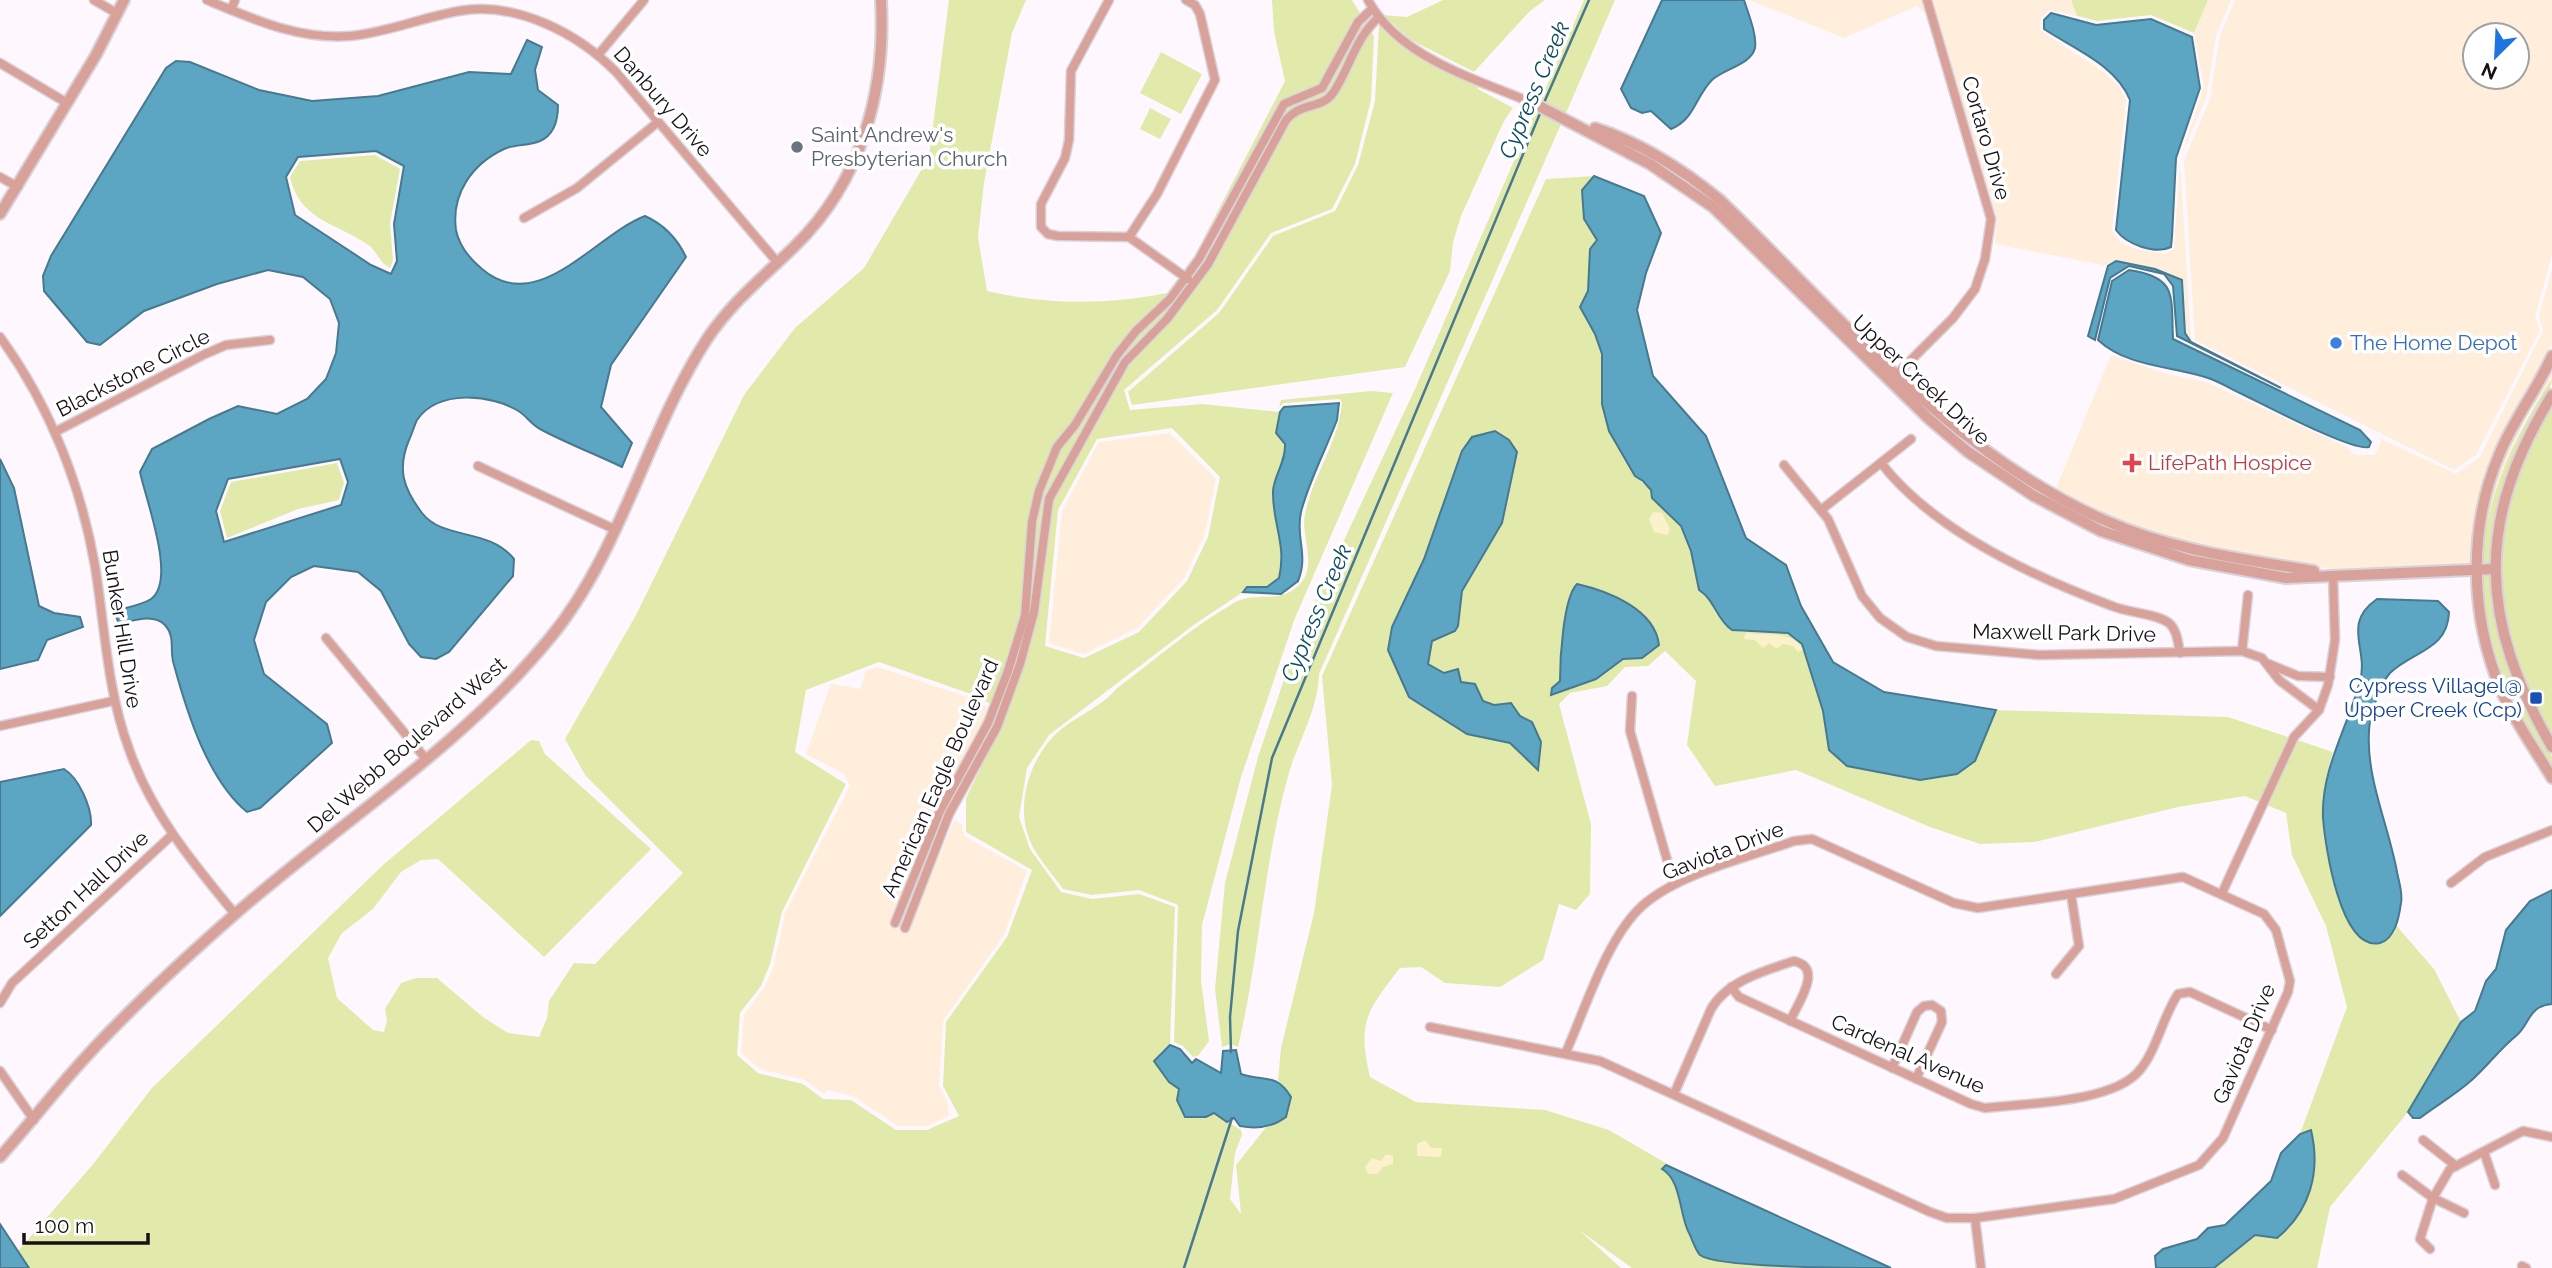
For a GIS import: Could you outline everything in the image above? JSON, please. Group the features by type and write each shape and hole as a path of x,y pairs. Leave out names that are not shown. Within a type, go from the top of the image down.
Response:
{"street":[{"path":"94,0 118,14"},
{"path":"0,214 67,103 124,0"},
{"name":"Danbury Drive","path":"207,0 277,29 316,36 340,36 462,10 508,13 539,21 572,37 598,55 777,262"},
{"path":"231,10 235,0"},
{"path":"461,0 462,10"},
{"path":"598,55 645,0"},
{"name":"Del Webb Boulevard West","path":"0,1157 111,1030 234,914 426,759 498,697 554,633 585,587 707,340 737,302 828,207 861,146 879,79 881,0"},
{"path":"1109,0 1071,72 1067,149 1041,204 1041,227 1048,234 1058,236 1129,237 1195,284"},
{"path":"1129,237 1157,194 1215,80 1200,14 1195,5 1186,0"},
{"name":"Cortaro Drive","path":"1894,377 1953,318 1975,289 1985,259 1991,219 1927,0"},
{"name":"Upper Creek Drive","path":"1370,4 1396,36 1431,58 1572,121 1683,184 1713,207 1894,377 1929,419 1999,474 2101,531 2156,551 2231,570 2286,578 2494,569"},
{"name":"American Eagle Boulevard","path":"895,923 940,811 988,723 1008,671 1024,616 1029,544 1047,468 1117,355 1186,278 1284,104 1322,88 1370,4"},
{"name":"American Eagle Boulevard","path":"905,928 950,814 997,727 1020,664 1034,612 1049,499 1125,362 1167,319 1195,284 1286,120 1294,111 1320,104 1332,95 1364,30 1378,17"},
{"path":"0,63 67,103"},
{"path":"524,218 578,188 658,122"},
{"path":"0,177 18,187"},
{"name":"Bunker Hill Drive","path":"0,337 25,371 55,432 84,513 113,701 129,751 172,835 234,914"},
{"name":"Blackstone Circle","path":"55,432 226,345 270,340"},
{"path":"2552,356 2508,433 2491,475 2483,504 2476,569 2481,620 2501,690 2552,778"},
{"path":"2552,395 2533,425 2507,489 2494,569 2497,608 2518,682 2552,747"},
{"path":"1821,510 1911,439"},
{"path":"1881,463 1921,502 1970,537 2026,570 2114,607 2167,622 2175,629 2180,653"},
{"name":"Maxwell Park Drive","path":"1784,465 1828,519 1862,596 1880,618 1908,637 1936,646 2039,655 2242,651 2262,658 2279,680 2319,710"},
{"path":"478,466 614,529"},
{"path":"2222,892 2294,737 2319,710 2330,677 2335,640 2333,575"},
{"path":"2242,651 2248,595"},
{"path":"326,638 426,759"},
{"name":"Maxwell Park Drive","path":"2266,663 2298,676 2330,677"},
{"path":"1632,696 1630,731 1674,884"},
{"path":"0,726 113,701"},
{"path":"2451,883 2485,857 2552,830"},
{"name":"Setton Hall Drive","path":"0,1003 12,983 172,835"},
{"name":"Gaviota Drive","path":"1430,1027 1566,1052 1600,1061 1930,1212 1947,1218 1975,1218 2115,1199 2199,1165 2223,1138 2272,1030 2290,981 2276,930 2264,914 2222,892 2183,877 1978,908 1954,903 1812,839 1794,841 1674,884 1643,905 1624,928 1566,1052"},
{"path":"2056,974 2079,946 2071,894"},
{"path":"902,906 912,911"},
{"path":"1674,1094 1711,1009 1719,996 1731,987 1794,961 1803,963 1809,970 1810,978 1790,1021"},
{"name":"Cardenal Avenue","path":"1731,987 1739,998 1985,1108 2091,1095 2110,1089 2141,1070 2170,1005 2178,994 2190,992 2272,1030"},
{"path":"1892,1068 1917,1012 1924,1006 1932,1005 1941,1011 1942,1021 1916,1079"},
{"path":"0,1071 34,1120"},
{"path":"2430,1249 2420,1239 2433,1198 2449,1169 2523,1131 2552,1137"},
{"path":"2423,1140 2456,1166"},
{"path":"2484,1152 2495,1185"},
{"path":"2403,1175 2433,1198 2463,1213"},
{"path":"1975,1218 1981,1268"}],"shaded area":[{"path":"1749,0 1922,0 1926,14 1917,6 1844,38"},
{"path":"1932,0 2071,0 2077,16 2050,10 2041,18 2040,30 2105,73 2120,87 2126,101 2112,229 2120,242 2132,248 2165,254 2174,249 2180,161 2191,340 2185,333 2184,282 2130,263 2116,261 2108,266 1995,244 1996,217"},
{"path":"2208,0 2231,0 2216,35 2206,98 2181,157 2204,87 2194,33"},
{"path":"2235,0 2552,0 2552,255 2535,317 2540,330 2476,455 2454,470 2195,340 2184,160 2210,99 2220,36"},
{"path":"2552,269 2552,344 2504,431 2487,474 2478,504 2472,565 2339,570 2233,554 2129,525 2055,491 2111,355 2167,374 2206,382 2347,447 2355,455 2375,455 2381,443 2379,438 2456,474 2480,457 2543,331 2539,316"},
{"path":"2552,366 2552,379 2526,417 2504,468 2482,545 2487,505 2495,477 2512,435"},
{"path":"1170,433 1216,479 1204,536 1184,578 1137,628 1084,654 1049,643 1062,511 1099,442"},
{"path":"877,667 967,697 990,708 936,809 890,926 897,929 906,913 899,930 907,933 954,820 962,824 964,836 1027,871 1004,935 943,1021 939,1086 947,1101 949,1116 927,1126 898,1126 853,1096 827,1090 824,1094 805,1080 760,1069 741,1053 744,1015 765,987 774,965 785,913 850,786 844,774 806,754 831,684 860,689 866,671"}],"green space":[{"path":"949,0 1026,0 1012,33 984,183 978,237 987,291 1032,299 1077,302 1122,300 1167,293 1195,255 1285,81 1274,32 1272,0 1352,0 1374,36 1371,100 1355,164 1332,209 1271,233 1217,310 1124,390 1130,410 1202,404 1280,412 1276,433 1282,442 1285,456 1273,492 1281,554 1279,578 1267,587 1247,587 1049,735 1027,768 1019,817 1030,849 1061,892 1092,899 1139,894 1175,907 1170,1045 1160,1053 1160,1071 1179,1089 1190,1116 1201,1118 1214,1113 1241,1130 1242,1135 1235,1153 1230,1199 1241,1214 1236,1165 1267,1126 1278,1123 1291,1097 1278,1080 1281,1048 1314,913 1332,785 1322,676 1546,179 1594,176 1582,190 1586,224 1591,227 1597,239 1590,249 1588,291 1580,307 1595,334 1602,354 1602,404 1621,454 1635,476 1651,490 1653,498 1681,526 1691,551 1699,590 1710,599 1715,612 1729,628 1742,632 1788,633 1802,644 1823,711 1829,750 1847,766 1920,780 1957,774 1975,761 1996,710 2228,717 2333,752 2325,784 2323,816 2327,854 2341,903 2351,924 2363,938 2378,942 2395,932 2395,924 2434,969 2461,1022 2408,1112 2330,1207 2317,1268 2156,1268 2155,1256 2163,1249 2197,1239 2208,1228 2225,1225 2271,1181 2281,1153 2300,1134 2347,1007 2326,926 2292,855 2286,813 2245,796 2178,807 2035,842 1980,844 1930,827 1796,770 1715,786 1687,745 1696,681 1665,651 1648,666 1625,667 1607,686 1570,693 1559,704 1591,824 1590,894 1576,910 1559,904 1543,960 1500,987 1445,983 1421,967 1400,968 1380,995 1368,1018 1365,1042 1370,1077 1416,1102 1545,1110 1609,1130 1676,1169 1891,1268 1632,1268 1579,1230 1621,1268 30,1268 18,1251 94,1163 152,1088 383,865 531,740 539,741 545,754 651,849 544,957 438,859 421,860 401,872 373,909 342,933 328,958 337,998 373,1030 384,1032 387,1021 385,1009 401,983 416,978 437,978 483,1017 508,1033 539,1037 547,1018 549,1001 574,963 595,964 683,873 585,775 565,739 636,615 744,395 795,328 864,268 929,157","holes":["1172,428 1220,477 1208,537 1187,581 1139,632 1084,658 1045,646 1058,510 1097,439","879,662 968,693 1008,712 966,798 966,832 1032,870 1007,937 946,1022 943,1086 959,1116 927,1130 896,1130 851,1100 823,1099 803,1084 758,1073 737,1055 740,1013 761,986 770,964 782,912 846,784 795,752 806,690"]},
{"path":"1443,0 1545,0 1530,11 1474,72 1411,40 1383,15 1407,17"},
{"path":"1584,0 1615,0 1566,113 1540,101"},
{"path":"2071,0 2208,0 2194,33 2151,15 2097,21 2077,16"},
{"path":"1379,24 1406,49 1477,84 1478,89 1513,108 1504,121 1461,216 1453,242 1450,271 1405,367 1132,405 1128,392 1219,313 1273,236 1335,211 1358,165 1375,101"},
{"path":"1161,52 1202,74 1181,114 1140,93"},
{"path":"1150,108 1171,119 1160,139 1140,129"},
{"path":"1536,110 1562,122 1319,674 1315,702 1291,767 1279,813 1238,1047 1231,1044 1222,1047 1215,989 1225,883 1258,757 1298,638 1415,389"},
{"path":"375,155 400,169 390,223 393,260 390,268 367,244 310,211 301,202 290,177 300,161"},
{"path":"2552,379 2547,395 2518,449 2504,483 2490,564 2481,564 2489,515 2505,467 2526,421"},
{"path":"1371,391 1393,393 1295,618 1241,777 1202,925 1201,980 1209,1041 1198,1056 1193,1057 1183,1046 1174,1042 1178,905 1139,890 1092,895 1063,889 1037,854 1028,836 1024,806 1030,776 1043,749 1059,731 1102,702 1203,622 1242,599 1282,595 1298,586 1304,579 1308,561 1305,514 1336,431 1342,402 1339,399 1284,403 1279,407 1281,400"},
{"path":"2552,403 2552,738 2535,706 2510,637 2503,602 2501,566 2502,530 2510,495 2525,453"},
{"path":"337,463 344,483 339,500 298,509 227,538 220,511 231,482"},
{"path":"2481,574 2490,574 2503,646 2519,691 2552,756 2552,769 2503,676 2490,630"}],"sand":[{"path":"1653,512 1662,513 1670,529 1667,535 1654,532 1649,519"},
{"path":"1747,633 1779,635 1793,639 1803,650 1798,652 1793,646 1783,644 1776,649 1769,643 1763,648 1755,640 1743,639"},
{"path":"1425,1140 1431,1148 1442,1148 1441,1157 1417,1156 1417,1144"},
{"path":"1386,1154 1393,1156 1393,1164 1383,1167 1377,1174 1368,1174 1365,1167 1372,1158 1381,1161"}],"water":[{"path":"1662,0 1744,0 1755,36 1755,48 1748,59 1712,80 1685,120 1671,129 1651,111 1642,113 1631,108 1621,89"},
{"path":"2051,13 2096,25 2151,19 2192,37 2200,88 2176,158 2171,247 2157,250 2141,247 2116,230 2130,100 2124,88 2105,67 2044,29 2044,20"},
{"path":"527,40 542,47 535,70 538,90 558,105 557,116 552,131 545,138 536,143 513,146 493,155 473,172 466,182 457,204 456,230 462,247 473,261 503,281 524,284 566,268 645,216 670,233 686,257 611,365 601,407 632,443 622,467 550,434 520,412 495,401 481,398 451,399 426,410 416,422 403,460 404,478 410,495 431,522 442,528 492,542 503,549 514,559 513,576 449,652 436,659 421,657 409,644 381,591 358,572 314,566 291,577 266,602 254,640 264,674 327,724 332,743 260,808 247,812 221,782 201,744 179,684 171,639 165,625 155,619 119,624 114,611 151,599 158,589 161,558 140,472 152,449 238,406 277,414 307,399 326,379 336,353 339,323 330,299 303,277 268,270 217,284 144,311 100,345 87,342 44,291 43,276 51,256 166,68 176,61 190,62 259,90 312,101 378,96 469,72 511,74","holes":["376,151 404,166 394,224 397,261 391,274 371,265 295,215 286,177 298,157","340,459 348,482 341,505 224,542 216,511 228,479"]},
{"path":"1594,176 1644,196 1661,233 1646,273 1637,310 1653,376 1706,436 1746,538 1786,565 1801,606 1833,662 1884,692 1996,710 1975,761 1957,774 1920,780 1847,766 1829,750 1823,711 1802,644 1788,633 1732,630 1699,590 1691,551 1681,526 1652,498 1651,490 1643,481 1635,476 1609,431 1602,404 1602,354 1595,334 1580,307 1588,291 1590,249 1597,240 1584,219 1582,190"},
{"path":"2116,261 2155,269 2182,280 2185,333 2191,342 2281,388 2177,336 2173,286 2164,274 2129,266 2110,278 2095,340 2088,336 2108,266"},
{"path":"2129,270 2156,278 2169,291 2173,339 2360,430 2371,442 2369,447 2360,447 2327,435 2212,380 2136,361 2110,349 2098,340 2112,281"},
{"path":"1339,403 1337,420 1301,512 1302,562 1298,581 1281,594 1243,592 1247,587 1267,587 1279,578 1281,555 1273,491 1285,451 1285,444 1276,433 1280,412 1284,407"},
{"path":"1495,431 1509,440 1517,452 1502,523 1462,591 1458,626 1455,631 1432,641 1428,664 1444,673 1458,669 1461,682 1475,684 1483,701 1494,705 1511,703 1520,716 1532,722 1541,742 1538,770 1510,743 1467,734 1409,697 1388,650 1392,627 1424,559 1462,451 1472,437"},
{"path":"0,459 14,488 39,606 54,613 80,617 83,627 47,640 38,660 0,669"},
{"path":"1577,584 1616,597 1639,612 1656,632 1659,645 1642,658 1623,659 1596,679 1551,695 1552,688 1560,681 1565,615 1572,591"},
{"path":"2377,599 2438,601 2449,612 2447,625 2436,642 2399,666 2386,678 2371,718 2371,767 2402,896 2395,927 2389,937 2380,943 2366,941 2354,931 2345,914 2331,871 2323,818 2326,782 2360,681 2360,618 2366,608"},
{"path":"64,769 75,779 84,794 91,825 0,916 0,782"},
{"path":"2552,890 2552,1004 2538,1008 2521,1031 2468,1083 2420,1118 2413,1118 2408,1112 2461,1022 2475,1011 2486,981 2496,969 2506,930 2530,901"},
{"path":"1170,1045 1180,1049 1192,1063 1196,1059 1221,1073 1223,1051 1236,1050 1241,1074 1275,1081 1291,1097 1286,1117 1270,1125 1252,1127 1240,1126 1234,1118 1227,1122 1214,1113 1206,1117 1185,1117 1177,1100 1179,1089 1169,1082 1154,1061"},
{"path":"2311,1130 2315,1161 2310,1190 2298,1216 2277,1238 2255,1235 2214,1268 2156,1268 2155,1256 2163,1249 2197,1239 2208,1228 2225,1225 2271,1181 2281,1153 2300,1134"},
{"path":"1666,1165 1891,1268 1760,1265 1733,1263 1700,1255 1685,1223 1673,1181 1662,1169"},
{"path":"0,1224 29,1268 0,1268"}],"waterway":[{"name":"Cypress Creek","path":"1543,105 1589,0"},
{"name":"Cypress Creek","path":"1231,1052 1230,1017 1238,931 1272,758 1541,111"},
{"name":"Cypress Creek","path":"1184,1268 1232,1118"}],"place":[{"name":"Saint Andrew's Presbyterian Church","path":"797,147"},
{"name":"The Home Depot","path":"2336,343"},
{"name":"LifePath Hospice","path":"2132,463"},
{"name":"Cypress Villagel@ Upper Creek (Ccp)","path":"2536,698"}]}
